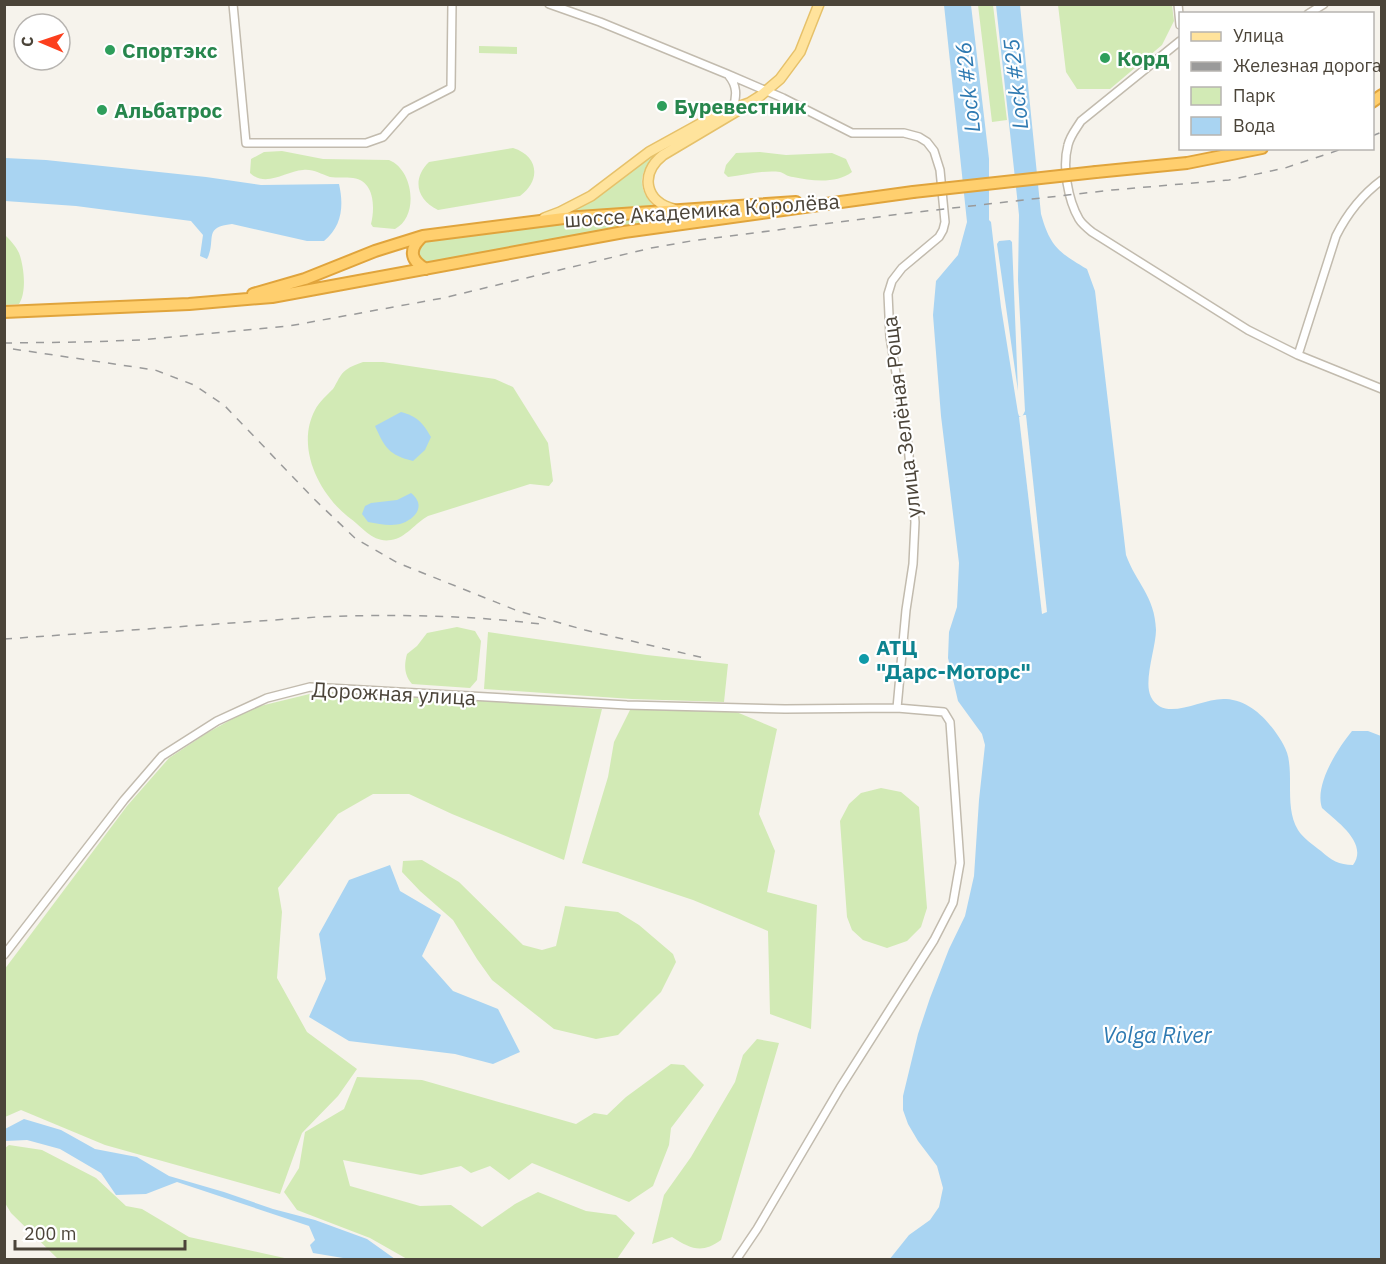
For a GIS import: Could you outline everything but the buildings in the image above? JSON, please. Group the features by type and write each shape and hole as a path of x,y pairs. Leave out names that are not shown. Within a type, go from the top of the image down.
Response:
{"highway":[{"path":"850,200 1187,163 1252,150"},
{"name":"шоссе Академика Королёва","path":"211,303 283,286 375,250 423,236 564,218 850,200"},
{"name":"шоссе Академика Королёва","path":"4,312 211,303 272,297 624,232 850,200"},
{"path":"423,236 413,246 412,253 414,260 426,268"}],"main road":[{"path":"680,210 661,204 652,195 648,179 653,165 663,155 749,103 786,72 800,52 819,4"},
{"path":"519,224 574,206 591,196 643,155 718,114 749,103"}],"street":[{"path":"233,4 246,142 366,143 383,137 406,111 451,88 452,4"},
{"path":"549,4 600,22 766,91"},
{"path":"1311,12 1324,4"},
{"path":"1179,42 1082,121 1072,135 1066,156 1069,192 1080,222 1092,232 1248,330 1298,355 1382,389"},
{"path":"727,74 734,82 736,90 733,108"},
{"name":"улица Зелёная Роща","path":"766,91 852,132 904,133 919,137 927,142 934,151 940,170 945,222 943,230 939,237 902,268 892,281 888,294 890,337 908,445 915,522 913,564 906,610 897,708"},
{"path":"1298,355 1336,236 1344,219 1372,187 1382,180"},
{"name":"Дорожная улица","path":"4,955 124,800 162,756 217,721 267,698 310,687 627,705 785,709 897,708 944,712 950,723 960,863 953,903 934,940 840,1088 757,1229 736,1260"}],"green space":[{"path":"978,5 993,5 1007,120 992,122"},
{"name":"Корд","path":"1058,5 1172,5 1174,21 1162,45 1110,89 1077,89 1066,72"},
{"path":"479,46 517,47 517,54 479,53"},
{"path":"513,148 528,157 534,169 531,183 520,196 438,210 425,201 421,195 420,175 429,162"},
{"path":"282,151 323,159 389,160 404,173 408,183 410,205 408,215 395,229 373,227 371,224 372,196 366,184 353,178 330,177 307,170 269,179 256,177 250,173 251,159 264,152"},
{"path":"657,151 658,153 646,167 642,180 645,193 655,208 568,213 589,201"},
{"path":"760,152 786,155 832,153 846,159 852,172 831,180 808,180 780,172 761,172 728,177 724,173 726,165 736,153"},
{"path":"770,209 428,264 422,262 418,256 418,246 423,241 564,224"},
{"path":"4,234 18,250 21,258 24,286 19,304 5,305"},
{"path":"363,362 383,362 495,379 513,387 548,443 553,481 549,486 530,484 428,516 396,539 385,540 374,537 329,498 314,470 309,455 308,440 310,425 319,404 344,372"},
{"path":"457,627 475,631 481,641 477,680 470,688 412,684 405,670 407,654 427,633"},
{"path":"488,632 728,664 724,702 632,699 484,689"},
{"path":"326,690 602,709 564,860 409,794 373,794 338,814 278,888 282,912 277,978 307,1032 357,1069 338,1096 302,1133 280,1194 105,1145 21,1110 5,1117 4,970 127,806 169,758 207,733 252,708"},
{"path":"631,708 734,711 777,729 759,814 775,851 767,892 817,905 811,1029 770,1014 768,931 693,900 582,863 608,777 614,742"},
{"path":"881,788 901,792 919,807 927,908 921,927 907,941 887,948 863,940 852,930 847,917 840,821 849,804 861,793"},
{"path":"422,860 459,882 523,945 542,950 556,946 565,906 618,912 639,925 673,954 676,962 661,992 618,1035 596,1039 554,1029 492,980 453,920 402,872 403,861"},
{"path":"757,1039 779,1043 721,1240 702,1248 691,1247 672,1237 652,1244 664,1195 691,1157 735,1082 743,1055"},
{"path":"671,1064 684,1065 704,1085 671,1128 669,1145 653,1186 629,1202 532,1163 509,1180 490,1166 471,1173 461,1166 421,1175 343,1160 350,1186 420,1206 451,1205 482,1227 515,1204 538,1192 586,1211 616,1215 635,1233 617,1259 407,1259 370,1238 297,1210 284,1192 299,1168 305,1132 344,1109 357,1077 422,1080 576,1124 594,1113 607,1115 626,1097"},
{"path":"9,1145 42,1150 96,1178 126,1206 142,1209 189,1237 289,1259 58,1259 11,1213 5,1203 5,1148"}],"water":[{"name":"Volga River","path":"944,5 971,5 989,159 989,220 1018,413 1022,417 1025,411 1018,280 1019,215 996,5 1020,5 1041,214 1048,234 1056,247 1087,269 1095,291 1126,555 1149,599 1155,618 1156,630 1148,683 1151,697 1157,705 1175,709 1216,699 1233,700 1259,713 1282,741 1287,753 1292,814 1298,830 1305,839 1328,857 1344,864 1353,865 1357,857 1357,849 1349,833 1322,808 1320,799 1324,778 1334,757 1352,731 1368,731 1381,736 1381,1259 889,1260 909,1235 930,1220 939,1207 943,1188 937,1166 908,1124 903,1110 903,1096 918,1034 930,998 965,916 974,876 985,745 982,734 958,701 948,658 949,632 957,607 959,563 941,416 933,315 936,281 958,255 967,222"},
{"path":"5,158 46,160 261,185 339,184 340,215 335,229 324,241 307,241 232,224 223,226 214,231 207,259 200,256 203,235 191,221 76,206 5,201"},
{"path":"1010,240 1012,242 1018,391 997,244 999,241"},
{"path":"401,412 419,421 431,437 425,450 413,461 393,453 382,440 375,426"},
{"path":"411,493 418,501 418,510 413,517 403,523 390,525 368,522 362,514 365,506 371,503 397,500"},
{"path":"390,865 400,891 441,915 422,956 453,991 498,1009 520,1052 493,1064 455,1054 349,1041 309,1017 326,979 319,934 349,880"},
{"path":"24,1119 61,1130 95,1149 137,1157 169,1176 315,1220 367,1239 395,1259 349,1259 313,1253 310,1245 315,1240 309,1226 177,1182 146,1194 116,1195 101,1173 60,1149 27,1140 5,1141 5,1129"}],"pier":[{"path":"1026,415 1047,612 1042,614 1019,417"}],"railway":[{"path":"1374,135 1382,132"},
{"path":"4,343 140,340 289,326 443,298 651,248 691,241 909,213 1112,190 1229,180 1285,168 1339,150"},
{"path":"13,349 155,370 194,385 224,405 314,499 356,539 398,563 518,611 585,630 704,658"},
{"path":"4,639 345,616 457,617 540,624"}],"place":[{"name":"Спортэкс","path":"110,50"},
{"name":"Корд","path":"1105,58"},
{"name":"Буревестник","path":"662,106"},
{"name":"Альбатрос","path":"102,110"},
{"name":"АТЦ \"Дарс-Моторс\"","path":"864,659"}],"water label":[{"name":"Lock #25","path":"1015,84"},
{"name":"Lock #26","path":"967,87"}]}
